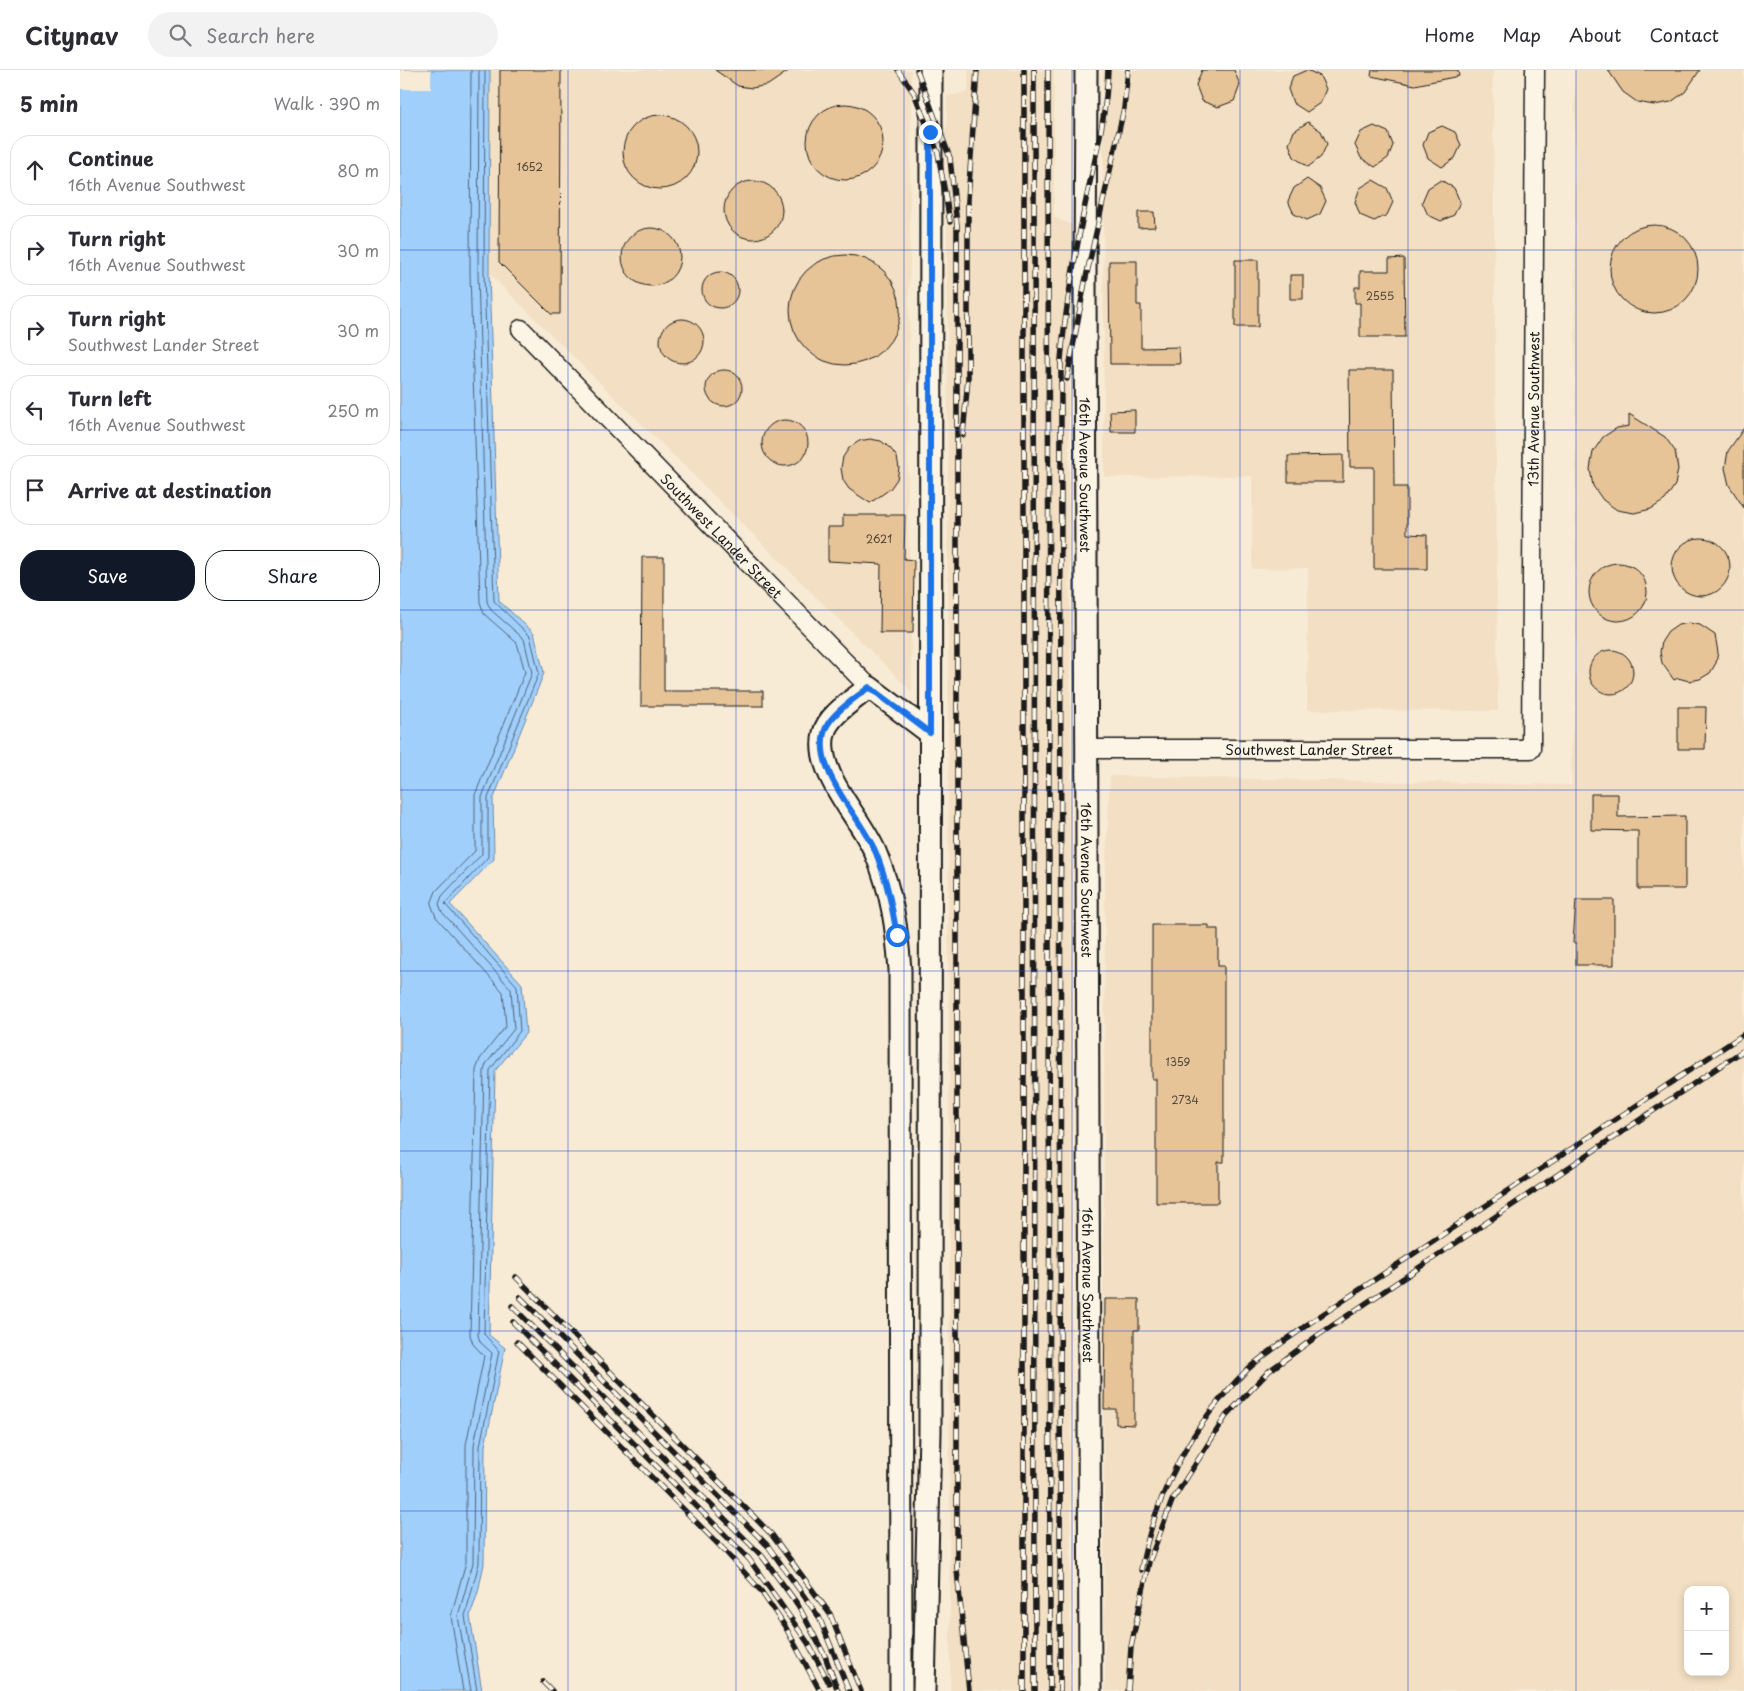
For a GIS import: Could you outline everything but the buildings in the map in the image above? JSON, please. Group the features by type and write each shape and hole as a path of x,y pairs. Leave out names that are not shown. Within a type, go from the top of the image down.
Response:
{"street":[{"path":"924,1691 930,1432 931,70"},
{"name":"16th Avenue Southwest","path":"1086,70 1085,282 1090,1691"},
{"name":"13th Avenue Southwest","path":"1531,749 1535,70"},
{"name":"Southwest Lander Street","path":"521,329 869,687 930,733"},
{"path":"869,687 832,719 824,732 823,749 828,772 876,851 889,889 897,935 900,970 901,1691"},
{"name":"Southwest Lander Street","path":"1088,749 1531,749"}],"shaded area":[{"path":"490,70 911,70 908,511 912,692 489,273"},
{"path":"968,70 1054,70 1054,217 1072,225 1069,420 1073,1087 1070,1691 950,1691 947,96 968,92"},
{"path":"1103,70 1493,70 1498,711 1307,710 1308,568 1252,569 1252,476 1104,477"},
{"path":"1575,70 1744,70 1744,1691 1105,1691 1103,1338 1105,880 1110,776 1572,785 1571,743 1576,707"}],"water":[{"path":"400,70 490,70 489,273 499,601 534,633 544,673 493,800 494,859 450,904 522,984 526,1033 495,1071 489,1335 505,1348 485,1446 484,1564 470,1616 482,1691 400,1691"}],"pier":[{"path":"400,70 431,70 431,89 400,89"}],"railway":[{"path":"898,70 914,93 938,153 950,222"},
{"path":"917,70 950,158 957,225 957,1570 969,1691"},
{"path":"963,435 968,378 968,200 977,70"},
{"path":"1024,70 1024,1691"},
{"path":"1034,70 1035,1691"},
{"path":"1048,70 1050,1691"},
{"path":"1060,1691 1061,360 1074,263 1102,122 1108,70"},
{"path":"1067,379 1085,282 1124,108 1128,70"},
{"path":"1141,1570 1156,1514 1179,1462 1209,1413 1247,1370 1308,1324 1744,1034"},
{"path":"1128,1691 1131,1647 1149,1562 1172,1501 1226,1416 1269,1371 1317,1336 1744,1050"},
{"path":"516,1277 772,1535 830,1614 861,1691"},
{"path":"520,1297 768,1546 819,1617 849,1691"},
{"path":"512,1306 762,1556 798,1605 825,1656 838,1691"},
{"path":"513,1322 749,1559 808,1643 829,1683"},
{"path":"517,1342 726,1552 761,1591 786,1628 820,1691"},
{"path":"543,1682 552,1691"}],"route":[{"path":"897,935 889,889 876,851 828,772 823,749 824,732 832,719 869,687 930,733 930,132"}]}
